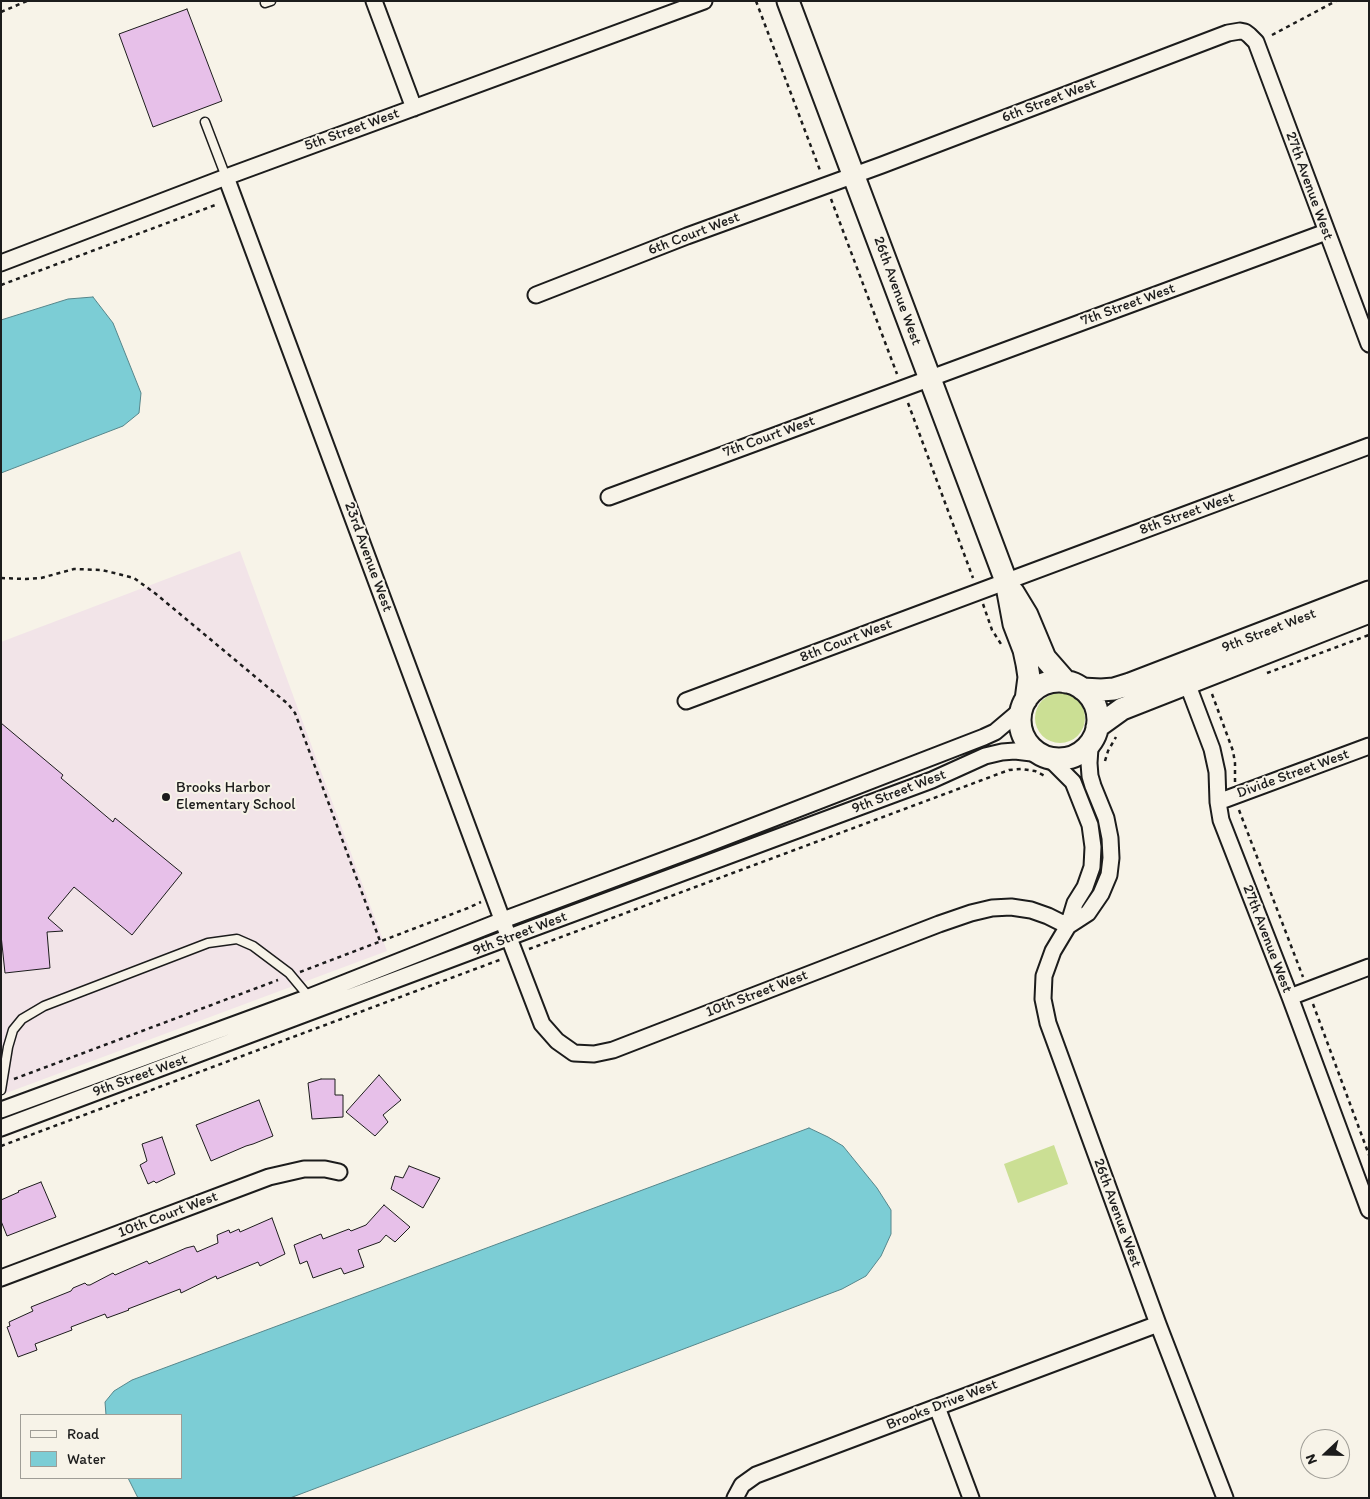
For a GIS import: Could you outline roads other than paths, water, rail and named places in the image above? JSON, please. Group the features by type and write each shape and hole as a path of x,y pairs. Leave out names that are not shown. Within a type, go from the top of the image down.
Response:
{"street":[{"path":"374,1 414,108"},
{"name":"5th Street West","path":"1,263 226,177 704,1"},
{"name":"26th Avenue West","path":"788,1 1006,581 1014,624 1027,664 1028,677 1023,705"},
{"name":"6th Street West","path":"854,175 1228,33 1234,31 1245,32"},
{"name":"27th Avenue West","path":"1245,32 1256,42 1369,344"},
{"name":"6th Court West","path":"536,295 687,236 854,175"},
{"name":"23rd Avenue West","path":"226,177 509,938"},
{"name":"7th Street West","path":"930,378 1326,232"},
{"name":"7th Court West","path":"609,497 930,378"},
{"name":"8th Street West","path":"1006,581 1369,446"},
{"name":"26th Avenue West","path":"1006,581 1027,615 1046,658 1053,668 1074,685"},
{"name":"8th Court West","path":"686,701 1006,581"},
{"name":"9th Street West","path":"1094,734 1122,709 1184,674 1369,592"},
{"name":"9th Street West","path":"1074,685 1101,690 1114,689 1184,674 1369,612"},
{"name":"27th Avenue West","path":"1184,674 1212,749 1217,772 1221,820 1365,1188 1369,1210"},
{"path":"1054,681 1074,685 1090,697 1095,706 1098,717 1094,734 1086,748 1073,756 1045,763 1023,735 1020,723 1023,705 1033,691 1043,684 1054,681"},
{"name":"9th Street West","path":"1,1110 309,997 503,920 984,737 995,732 1023,705"},
{"name":"26th Avenue West","path":"1068,926 1088,913 1101,894 1108,875 1111,858 1106,818 1090,776 1090,748 1094,734"},
{"name":"Divide Street West","path":"1218,802 1369,746"},
{"name":"9th Street West","path":"1,1128 932,780 985,756 1015,751 1045,763"},
{"name":"26th Avenue West","path":"1045,763 1073,782 1090,825 1094,847 1092,867 1086,887 1076,903 1068,926 1053,951 1044,976 1043,999 1048,1023 1158,1324 1225,1498"},
{"name":"10th Street West","path":"509,938 542,1024 557,1041 574,1054 594,1054 613,1050 972,913 992,908 1011,907 1031,910 1068,926"},
{"path":"1290,996 1369,967"},
{"name":"10th Court West","path":"1,1278 269,1177 304,1169 325,1169 339,1172"},
{"name":"Brooks Drive West","path":"735,1498 742,1486 756,1475 1158,1324"},
{"path":"937,1407 971,1498"}],"lane":[{"path":"205,122 226,177"},
{"path":"2,1086 8,1047 14,1030 22,1019 44,1006 208,943 237,939 253,946 290,975 309,997"}],"water":[{"path":"93,297 113,323 141,393 139,413 123,426 1,473 1,320 68,299"},
{"path":"809,1128 843,1146 877,1188 891,1210 891,1234 881,1256 866,1276 842,1289 290,1498 138,1498 128,1479 182,1479 182,1414 106,1414 105,1402 114,1391 132,1380"}],"place":[{"name":"Brooks Harbor Elementary School","path":"166,797"}]}
